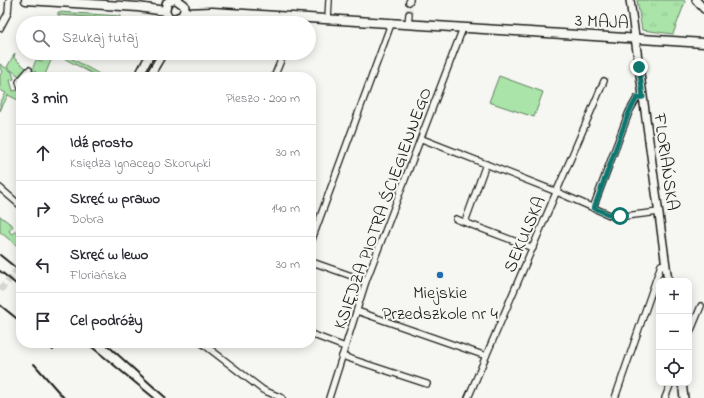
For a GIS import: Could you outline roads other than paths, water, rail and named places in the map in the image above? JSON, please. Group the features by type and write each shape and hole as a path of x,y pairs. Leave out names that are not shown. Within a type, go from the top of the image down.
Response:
{"main road":[{"path":"26,0 117,3 168,12"},
{"name":"3 MAJA","path":"181,9 250,16"},
{"name":"3 MAJA","path":"316,19 704,43"}],"street":[{"path":"0,28 8,12 9,0"},
{"path":"328,19 329,0"},
{"name":"FLORIAŃSKA","path":"630,0 659,212 663,265 667,278"},
{"path":"696,0 704,9"},
{"path":"408,24 409,14"},
{"path":"316,228 391,24"},
{"name":"KSIĘDZA PIOTRA ŚCIEGIENNEGO","path":"329,398 366,281 464,28"},
{"path":"141,72 147,60"},
{"path":"152,72 159,60"},
{"path":"276,72 281,60"},
{"name":"SEKULSKA","path":"468,398 604,81"},
{"path":"594,208 629,112 637,98 643,97"},
{"path":"422,139 557,192 608,214 620,216 659,212"},
{"path":"465,222 486,164"},
{"path":"0,188 16,202"},
{"path":"456,219 533,248"},
{"path":"316,263 366,281"},
{"path":"659,278 663,265"},
{"path":"615,398 656,288"},
{"path":"692,328 701,306"},
{"path":"357,311 486,356"},
{"path":"316,336 345,347"},
{"path":"208,348 263,390 282,398"},
{"path":"342,356 427,384"},
{"path":"664,398 670,386"},
{"path":"682,386 684,398"}],"tunnel":[{"path":"409,2 409,14"},
{"path":"0,290 16,272"}],"railway":[{"path":"0,255 16,268"},
{"path":"0,271 16,284"},
{"path":"0,305 16,318"},
{"path":"93,348 154,398"},
{"path":"111,348 166,398"},
{"path":"34,364 64,398"}],"place":[{"name":"Miejskie Przedszkole nr 4","path":"440,275"}]}
